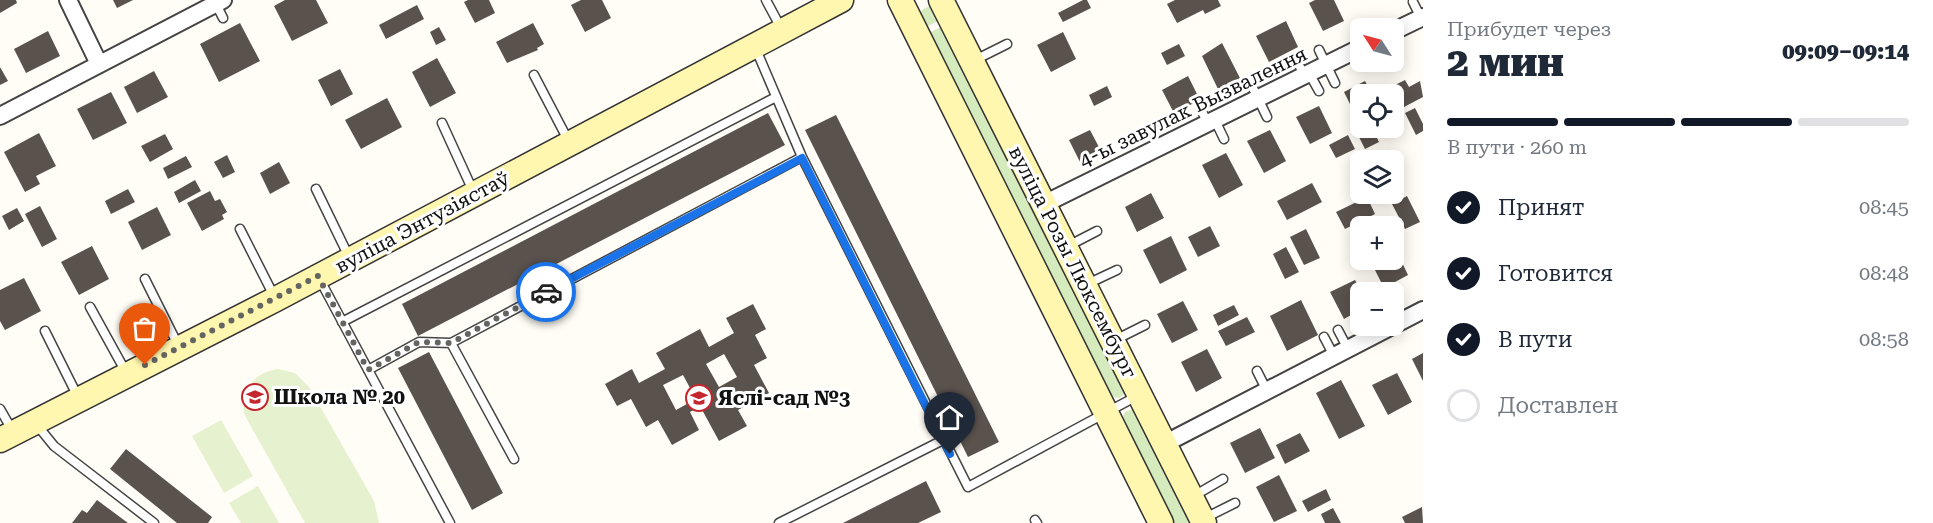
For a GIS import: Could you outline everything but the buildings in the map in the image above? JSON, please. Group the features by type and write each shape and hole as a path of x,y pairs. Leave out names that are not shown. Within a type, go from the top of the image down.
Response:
{"main road":[{"name":"вуліца Розы Люксембург","path":"900,0 1161,523"},
{"name":"вуліца Розы Люксембург","path":"941,0 1203,521"},
{"name":"вуліца Энтузіястаў","path":"16,432 276,299 755,46 831,2"}],"street":[{"path":"68,0 99,64"},
{"path":"0,116 99,64 220,7"},
{"path":"1404,26 1422,17"},
{"name":"4-ы завулак Вызвалення","path":"1044,204 1254,92 1304,70 1322,57 1350,50"},
{"path":"1404,316 1423,310"},
{"path":"1164,444 1341,353 1368,336"}],"lane":[{"path":"766,0 783,31"},
{"path":"1413,2 1422,17"},
{"path":"972,62 1007,44"},
{"path":"755,46 802,158 968,487 1140,395"},
{"path":"1322,57 1335,83"},
{"path":"1304,70 1319,91"},
{"path":"534,75 570,143"},
{"path":"1254,92 1267,117"},
{"path":"342,322 776,97"},
{"path":"1208,118 1224,139"},
{"path":"442,123 474,193"},
{"path":"368,370 419,342 451,343 802,158"},
{"path":"316,189 351,259"},
{"path":"240,229 276,299"},
{"path":"1065,247 1098,231"},
{"path":"1085,285 1117,270"},
{"path":"318,276 450,523"},
{"path":"144,279 179,347"},
{"path":"90,307 128,374"},
{"path":"1113,341 1145,325"},
{"path":"1338,330 1341,353"},
{"path":"45,331 79,399"},
{"path":"1324,337 1341,353"},
{"path":"451,343 514,459"},
{"path":"1257,371 1267,391"},
{"path":"0,409 16,432 54,446 154,523"},
{"path":"779,523 943,440"},
{"path":"1191,497 1223,479"},
{"path":"1203,521 1235,503"}],"green space":[{"path":"933,4 944,18 926,27 921,14 922,10"},
{"path":"947,24 1126,393 1119,398 1110,396 929,33"},
{"path":"278,369 295,373 309,387 374,501 379,523 305,523 244,414 245,397 250,384 262,374"},
{"path":"1134,409 1195,523 1172,523 1122,419 1125,412"},
{"path":"221,420 253,476 224,493 192,436"},
{"path":"258,486 279,523 241,523 229,503"}],"way so far":[{"path":"145,365 318,276 368,370 419,342 451,343 546,292"}],"place":[{"name":"Школа № 20","path":"255,397"},
{"name":"Яслі-сад №3","path":"699,398"}],"route":[{"path":"546,292 802,158 950,454"}]}
